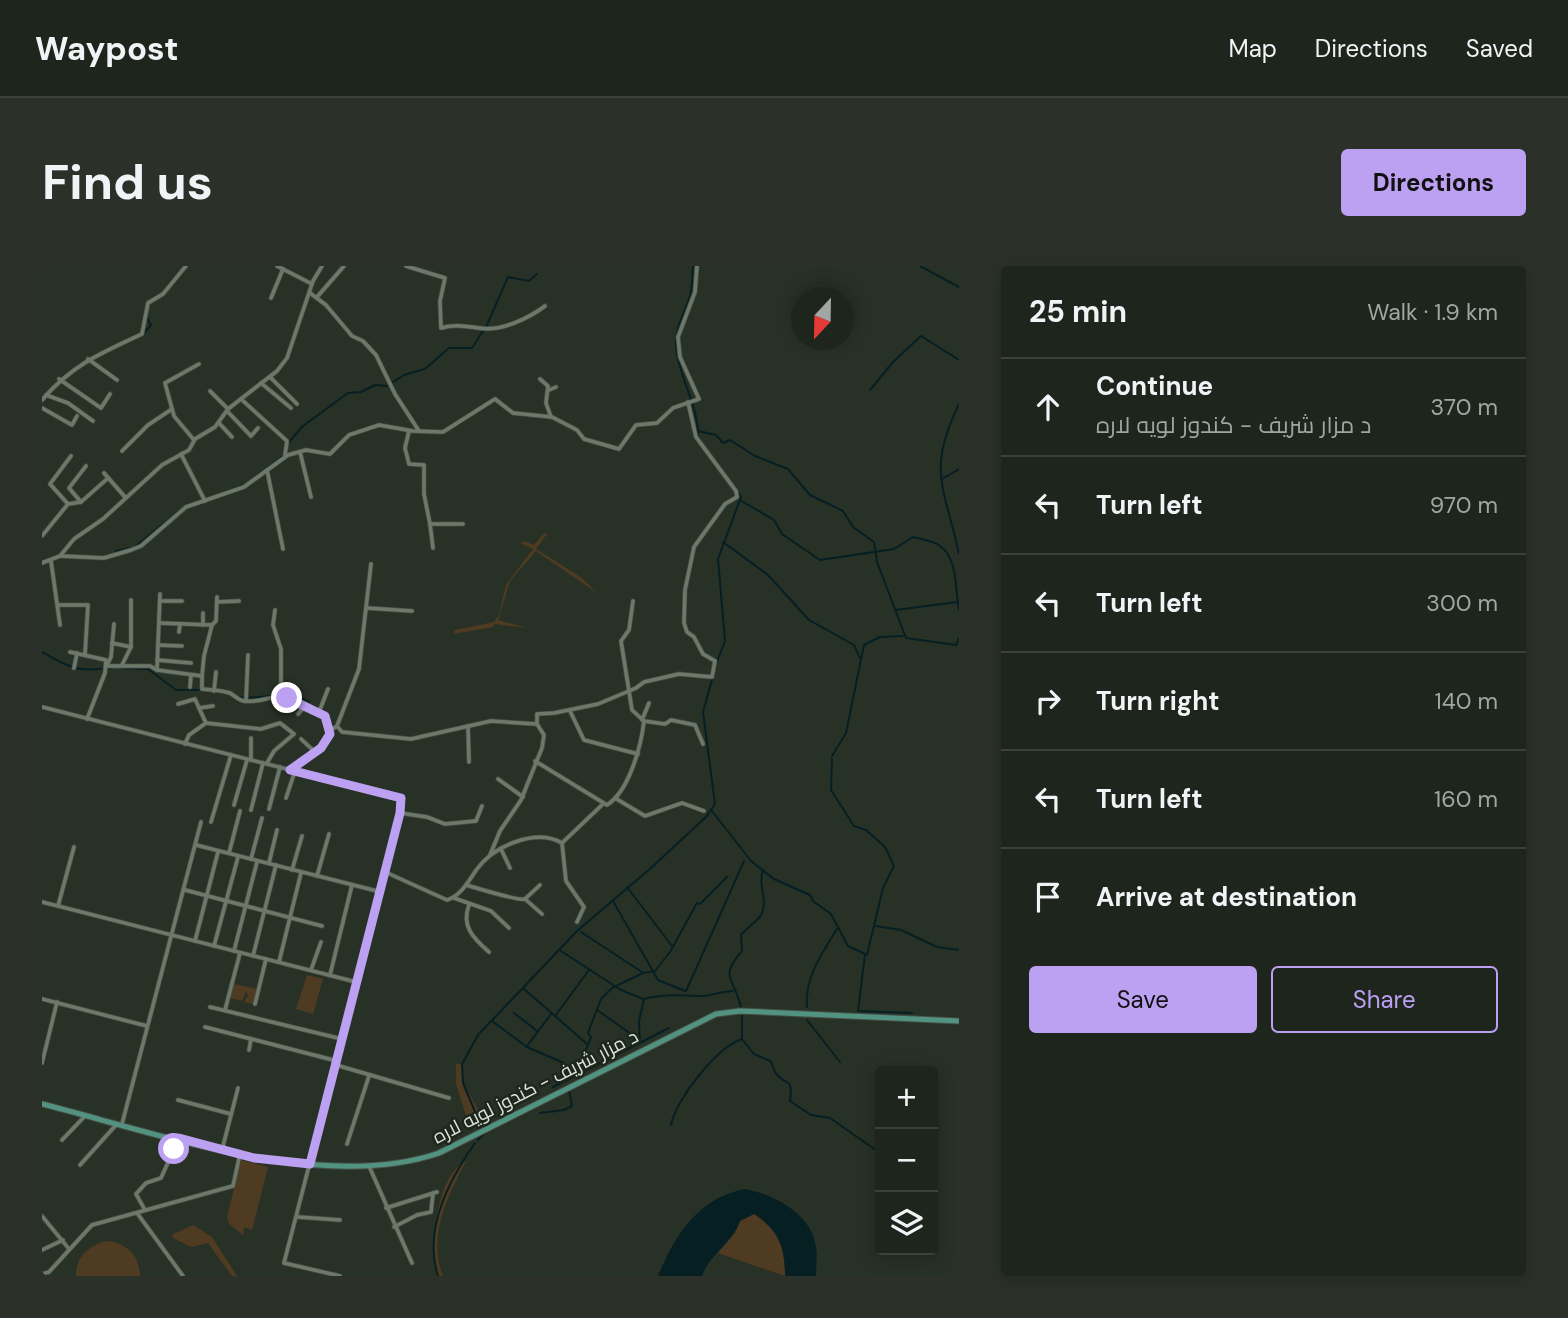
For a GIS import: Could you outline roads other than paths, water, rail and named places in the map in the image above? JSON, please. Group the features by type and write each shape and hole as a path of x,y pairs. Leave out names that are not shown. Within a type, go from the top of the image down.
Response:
{"main road":[{"name":"د مزار شریف - کندوز لویه لاره","path":"42,1104 240,1154 310,1164 405,1163 439,1153 716,1014 740,1011 959,1021"}],"street":[{"path":"42,400 59,379 89,359 142,334 148,303 163,293 186,266"},
{"path":"277,266 312,284"},
{"path":"42,563 60,556 74,539 103,519 162,465 189,450 194,440 219,422 227,410 271,377 287,358 312,284 322,266"},
{"path":"317,297 344,266"},
{"path":"406,266 445,278 440,302 441,328 458,324 482,329 515,324 545,306"},
{"path":"60,556 104,558 131,550 141,546 186,507 244,487 286,456 300,452 330,454 349,435 379,425 443,432 495,399 513,413 551,416 577,430 584,439 619,449 636,425 657,424 673,408 699,398 680,357 678,337 695,292 697,266"},
{"path":"271,298 283,269"},
{"path":"310,293 317,297 352,336 363,341 376,355 395,394 419,431"},
{"path":"89,359 117,380"},
{"path":"194,440 174,416 165,383 199,364"},
{"path":"271,377 296,404"},
{"path":"59,379 101,408 110,394"},
{"path":"540,379 549,390"},
{"path":"261,383 291,408"},
{"path":"549,390 556,387"},
{"path":"549,390 546,403 551,416"},
{"path":"210,391 251,436 258,428"},
{"path":"46,395 68,403 93,421"},
{"path":"241,399 288,441 286,456"},
{"path":"383,871 447,900 454,898 490,855 500,831 523,797 542,748 544,735 537,724 537,713 570,711 598,704 644,682 679,674 711,678 715,661 703,654 694,636 687,632 684,623 685,590 694,547 725,503 737,497 736,491 696,437 688,401"},
{"path":"42,408 72,425 77,416"},
{"path":"122,451 148,425 172,409"},
{"path":"219,422 232,437"},
{"path":"409,430 405,448 409,464 424,465 424,494 433,548"},
{"path":"300,452 311,497"},
{"path":"181,454 205,501"},
{"path":"68,504 50,484 71,456"},
{"path":"81,502 69,488 86,466"},
{"path":"267,470 283,549"},
{"path":"104,473 125,497"},
{"path":"42,536 68,504 81,502 107,479"},
{"path":"430,524 463,524"},
{"path":"51,560 60,625"},
{"path":"239,601 217,599 216,621 212,625 204,656 201,688 246,701 261,702 281,697 296,700 319,712 331,730 337,726 359,669 371,564"},
{"path":"157,670 160,594"},
{"path":"122,665 131,647 131,600"},
{"path":"160,601 182,601"},
{"path":"634,601 629,630 621,638 627,692 632,710 643,721 665,724 671,720 695,725 703,744"},
{"path":"58,605 88,605 85,654"},
{"path":"367,608 412,611"},
{"path":"275,610 273,625 281,649 281,697"},
{"path":"203,613 203,625"},
{"path":"160,623 212,625"},
{"path":"87,719 111,657 114,624"},
{"path":"179,632 180,624"},
{"path":"113,643 131,647"},
{"path":"158,645 182,646"},
{"path":"70,652 103,658 106,666"},
{"path":"74,668 77,653"},
{"path":"246,701 248,655"},
{"path":"158,660 191,663"},
{"path":"106,666 150,666 157,670 202,676"},
{"path":"214,691 216,672"},
{"path":"190,687 191,675"},
{"path":"319,712 328,690"},
{"path":"178,704 193,699 206,723"},
{"path":"535,761 561,774 607,806 615,798 638,754 649,703"},
{"path":"199,708 213,706"},
{"path":"298,714 304,706"},
{"path":"42,707 401,798 400,813 284,1263 340,1276"},
{"path":"570,711 583,740 638,754"},
{"path":"337,726 342,732 394,740 418,738 498,720 537,724"},
{"path":"185,744 189,735 206,723 261,729 280,723 294,734 274,751 265,763 251,810"},
{"path":"468,726 469,762"},
{"path":"286,798 292,770 328,740 329,727"},
{"path":"234,805 249,760 251,738"},
{"path":"302,739 315,752"},
{"path":"211,822 231,755"},
{"path":"269,809 280,767"},
{"path":"498,779 523,797"},
{"path":"615,798 645,816 682,803 705,811"},
{"path":"562,843 603,804"},
{"path":"400,813 426,817 445,824 476,821 482,806"},
{"path":"229,853 240,811"},
{"path":"251,859 262,818"},
{"path":"80,1166 120,1124 201,821"},
{"path":"269,863 277,830"},
{"path":"317,876 329,834"},
{"path":"292,870 302,836"},
{"path":"490,855 542,837 562,843"},
{"path":"562,843 566,881 584,907 578,922"},
{"path":"196,845 378,891"},
{"path":"58,906 74,847"},
{"path":"501,849 510,868"},
{"path":"195,941 218,851"},
{"path":"214,946 238,856"},
{"path":"234,951 257,861"},
{"path":"253,956 276,865"},
{"path":"279,962 301,873"},
{"path":"330,976 352,885"},
{"path":"464,885 490,889 518,901 525,900 540,885"},
{"path":"184,890 322,926"},
{"path":"454,898 491,911 509,928"},
{"path":"525,900 542,914"},
{"path":"42,902 356,982"},
{"path":"469,905 464,917 471,936 489,952"},
{"path":"311,970 320,942"},
{"path":"225,1010 240,953"},
{"path":"255,1004 267,959"},
{"path":"42,999 147,1026"},
{"path":"42,1063 57,1002"},
{"path":"210,1007 342,1039"},
{"path":"205,1027 449,1098"},
{"path":"249,1050 251,1039"},
{"path":"347,1144 369,1076"},
{"path":"222,1150 238,1088"},
{"path":"178,1100 231,1114"},
{"path":"62,1140 86,1115"},
{"path":"146,1210 136,1194 146,1183 161,1178 179,1138"},
{"path":"42,1274 49,1272 92,1225 233,1186 240,1154"},
{"path":"369,1164 394,1227 412,1263"},
{"path":"386,1208 435,1193 431,1212 416,1215 394,1227"},
{"path":"137,1213 183,1276"},
{"path":"42,1216 69,1249"},
{"path":"298,1217 340,1220"},
{"path":"42,1250 63,1240"},
{"path":"49,1272 54,1276"}],"water":[{"path":"745,1189 778,1200 806,1223 816,1247 816,1276 785,1276 784,1256 779,1240 769,1226 754,1214 740,1221 702,1276 658,1276 672,1246 690,1220 714,1201"}],"waterway":[{"path":"693,266 691,291 678,327 676,346 680,369 695,414 698,437"},
{"path":"920,266 959,287"},
{"path":"486,327 508,277 529,281 537,274"},
{"path":"143,334 151,325 146,316"},
{"path":"289,442 303,426 348,393 361,392 375,385 387,386 404,375 425,369 449,348 472,348 483,331"},
{"path":"870,390 893,362 921,336 959,360"},
{"path":"959,404 949,427 941,464 944,495 959,554"},
{"path":"698,431 716,435 723,443 730,440 755,456 788,469 810,495 843,511 853,527 874,542 877,562 906,638 956,645 959,638"},
{"path":"254,478 283,456"},
{"path":"942,479 959,469"},
{"path":"715,667 725,641 718,559 741,497 732,483"},
{"path":"223,493 244,485"},
{"path":"740,500 774,520 782,534 820,560 894,549 913,537 937,544 946,551 953,566 959,610"},
{"path":"136,546 185,506"},
{"path":"723,542 768,575 809,620 854,645 860,658"},
{"path":"116,551 130,548"},
{"path":"896,610 957,602"},
{"path":"832,756 846,733 864,645 880,637 903,636"},
{"path":"42,652 75,668 111,668"},
{"path":"123,668 148,669 176,690 200,690"},
{"path":"481,1126 463,1083 462,1064 478,1035 577,931 651,868 706,817 715,804 703,712 713,676"},
{"path":"238,697 291,695 309,702"},
{"path":"832,759 831,790 854,826 866,830 885,847 894,866 883,888 867,955"},
{"path":"712,811 751,861 774,879 810,895 813,901 831,914 848,946 865,954 858,1011 912,1013"},
{"path":"686,991 744,861"},
{"path":"741,1008 730,973 742,951 741,935 759,917 763,909 763,870"},
{"path":"580,1078 580,1065 591,1037 588,1033 601,999 612,988 643,973 655,971 670,952 697,903 700,904 727,877"},
{"path":"627,887 672,946"},
{"path":"613,901 658,980 685,991"},
{"path":"876,926 901,930 937,947 959,950"},
{"path":"807,1007 811,976 837,929"},
{"path":"581,932 642,972"},
{"path":"561,951 621,990 643,999"},
{"path":"555,1016 589,970"},
{"path":"523,988 587,1044"},
{"path":"640,1043 639,1021 644,999 679,995 704,996 733,991"},
{"path":"597,1010 638,1039"},
{"path":"514,1013 537,1031"},
{"path":"527,1046 551,1014"},
{"path":"742,1014 742,1039 754,1054 770,1061 778,1076 789,1084 790,1101 811,1115 830,1118 875,1150"},
{"path":"807,1020 840,1062"},
{"path":"492,1021 527,1047 564,1063 559,1084"},
{"path":"553,1087 669,1028"},
{"path":"671,1125 674,1114 699,1075 721,1052 742,1039"},
{"path":"540,1113 564,1110 572,1106 569,1090"},
{"path":"478,1140 485,1132"},
{"path":"438,1276 434,1258 436,1223 448,1189 475,1143"}]}
